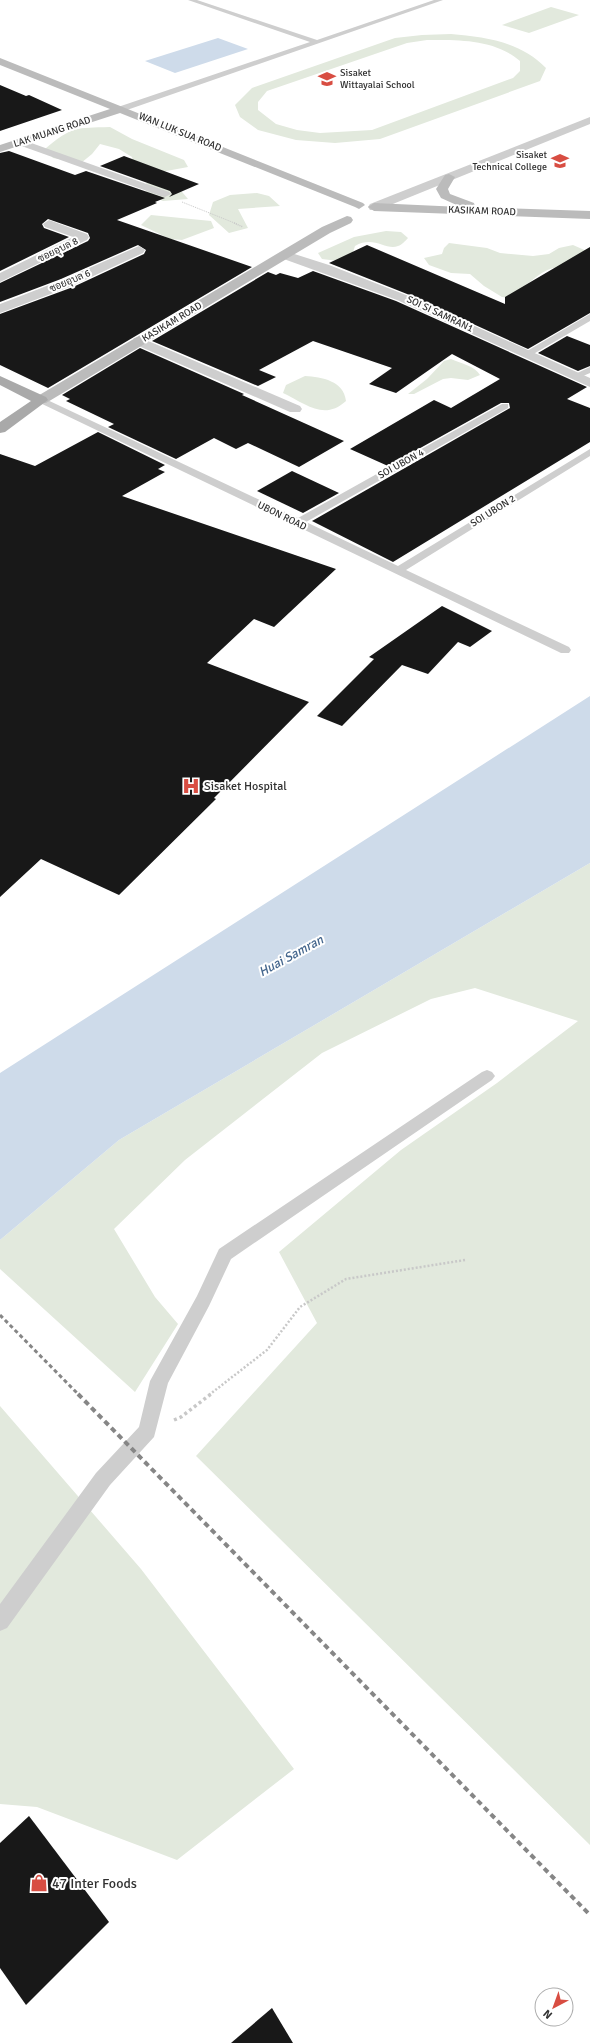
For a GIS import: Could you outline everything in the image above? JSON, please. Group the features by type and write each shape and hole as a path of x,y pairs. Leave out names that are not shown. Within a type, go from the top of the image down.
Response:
{"main road":[{"name":"UBON ROAD","path":"0,380 41,400"},
{"name":"KASIKAM ROAD","path":"0,429 41,400"}],"street":[{"name":"WAN LUK SUA ROAD","path":"0,61 359,205 375,213"},
{"name":"WAN LUK SUA ROAD","path":"0,72 148,133"},
{"name":"LAK MUANG ROAD","path":"2,147 121,109"},
{"path":"375,213 449,177 590,120"},
{"path":"20,142 165,194"},
{"path":"449,177 442,189 445,196 488,211"},
{"name":"KASIKAM ROAD","path":"41,400 285,255 352,221 340,217 338,212 347,206 359,205"},
{"name":"KASIKAM ROAD","path":"434,215 488,211 590,215"},
{"name":"KASIKAM ROAD","path":"375,213 434,215 590,226"},
{"name":"ซอยอุบล 8","path":"0,278 83,237 49,224"},
{"name":"ซอยอุบล 6","path":"0,309 66,283 140,250"},
{"name":"SOI SI SAMRAN1","path":"285,255 352,277 405,298 590,383"},
{"path":"140,342 295,409"}],"lane":[{"path":"191,0 316,42"},
{"path":"121,109 440,0"},
{"path":"527,354 590,317"},
{"path":"576,376 590,370"},
{"name":"UBON ROAD","path":"41,400 565,650"},
{"name":"SOI UBON 4","path":"297,523 505,406"},
{"name":"SOI UBON 2","path":"397,571 428,556 590,452"},
{"path":"0,1621 103,1479 147,1431 159,1381 203,1301 225,1254 487,1076"}],"path":[{"path":"165,194 243,227"},
{"path":"147,1431 180,1417 267,1350 300,1306 346,1279 465,1260"}],"shaded area":[{"path":"551,7 579,15 529,33 502,25"},
{"path":"451,34 502,42 526,52 546,68 540,81 380,139 335,143 296,140 258,130 240,117 235,105 252,88 395,38","holes":["427,40 476,42 499,48 520,61 520,71 513,78 372,130 320,133 297,130 276,124 258,110 258,102 267,91 407,43"]},
{"path":"110,127 132,139 184,160 188,167 161,172 135,170 132,157 119,149 100,144 92,154 81,163 53,158 45,149 68,132 82,128"},
{"path":"149,180 177,186 188,199 163,201 147,194 145,185"},
{"path":"257,193 269,196 280,206 238,209 248,228 229,233 209,215 213,202 230,195"},
{"path":"151,215 211,221 214,228 182,240 170,239 141,225"},
{"path":"386,231 401,232 408,238 401,245 393,247 374,242 362,243 355,246 351,258 338,261 322,259 318,253 354,237"},
{"path":"449,243 487,248 500,253 533,256 549,254 559,248 573,245 589,252 584,270 560,267 547,270 510,298 502,297 484,286 470,274 451,273 429,265 424,258 442,254 444,248"},
{"path":"451,359 475,369 480,375 468,380 451,378 443,379 414,394 408,394 427,379 444,361"},
{"path":"305,376 331,381 341,389 346,401 338,407 330,410 322,410 307,406 283,393 286,385"},
{"path":"590,863 590,1845 196,1456 317,1323 279,1252 401,1150 497,1083 578,1021 475,988 431,999 322,1053 185,1160 114,1229 155,1297 178,1324 135,1392 0,1269 0,1240 119,1140"},
{"path":"0,1406 141,1569 294,1769 177,1860 37,1807 0,1804"}],"water":[{"path":"218,38 248,49 175,73 145,61"},
{"name":"Huai Samran","path":"590,696 590,863 119,1140 0,1240 0,1073"}],"building":[{"path":"0,85 26,96 29,95 62,110 0,131"},
{"path":"9,151 75,175 86,171 165,198 155,202 157,203 117,220 252,267 48,388 0,365 0,314 73,287 144,254 146,250 138,245 61,279 0,302 0,283 88,241 90,238 88,233 48,219 42,224 44,228 69,237 0,271 0,153"},
{"path":"124,156 199,184 169,197 172,194 170,191 100,166"},
{"path":"367,245 505,304 505,297 590,247 590,313 528,349 407,294 329,263"},
{"path":"313,271 396,301 587,387 567,399 590,408 590,442 393,562 312,521 510,408 509,403 501,403 388,466 350,449 434,400 451,408 500,379 452,354 396,393 369,384 392,368 313,341 259,370 276,377 258,386 152,341 268,272 276,275 280,273 298,278"},
{"path":"567,336 590,345 590,366 578,371 538,353"},
{"path":"140,348 244,394 242,395 344,441 299,467 248,443 236,449 214,438 176,459 108,427 114,424 66,401 70,399 62,395"},
{"path":"98,432 165,465 158,469 165,472 122,496 336,569 274,627 254,619 207,663 309,702 214,798 216,799 119,895 41,859 0,897 0,454 35,466"},
{"path":"292,471 339,493 303,513 257,491"},
{"path":"442,606 492,631 470,647 458,642 428,674 402,665 342,726 317,716 374,659 369,657"},
{"name":"47 Inter Foods","path":"29,1816 109,1922 26,2005 0,1968 0,1843"},
{"path":"272,2008 293,2043 231,2043"}],"railway":[{"path":"0,1315 79,1395"},
{"path":"78,1394 590,1915"}],"place":[{"name":"Sisaket Wittayalai School","path":"327,79"},
{"name":"Sisaket Technical College","path":"560,161"},
{"name":"Sisaket Hospital","path":"191,786"},
{"name":"47 Inter Foods","path":"39,1883"}]}
